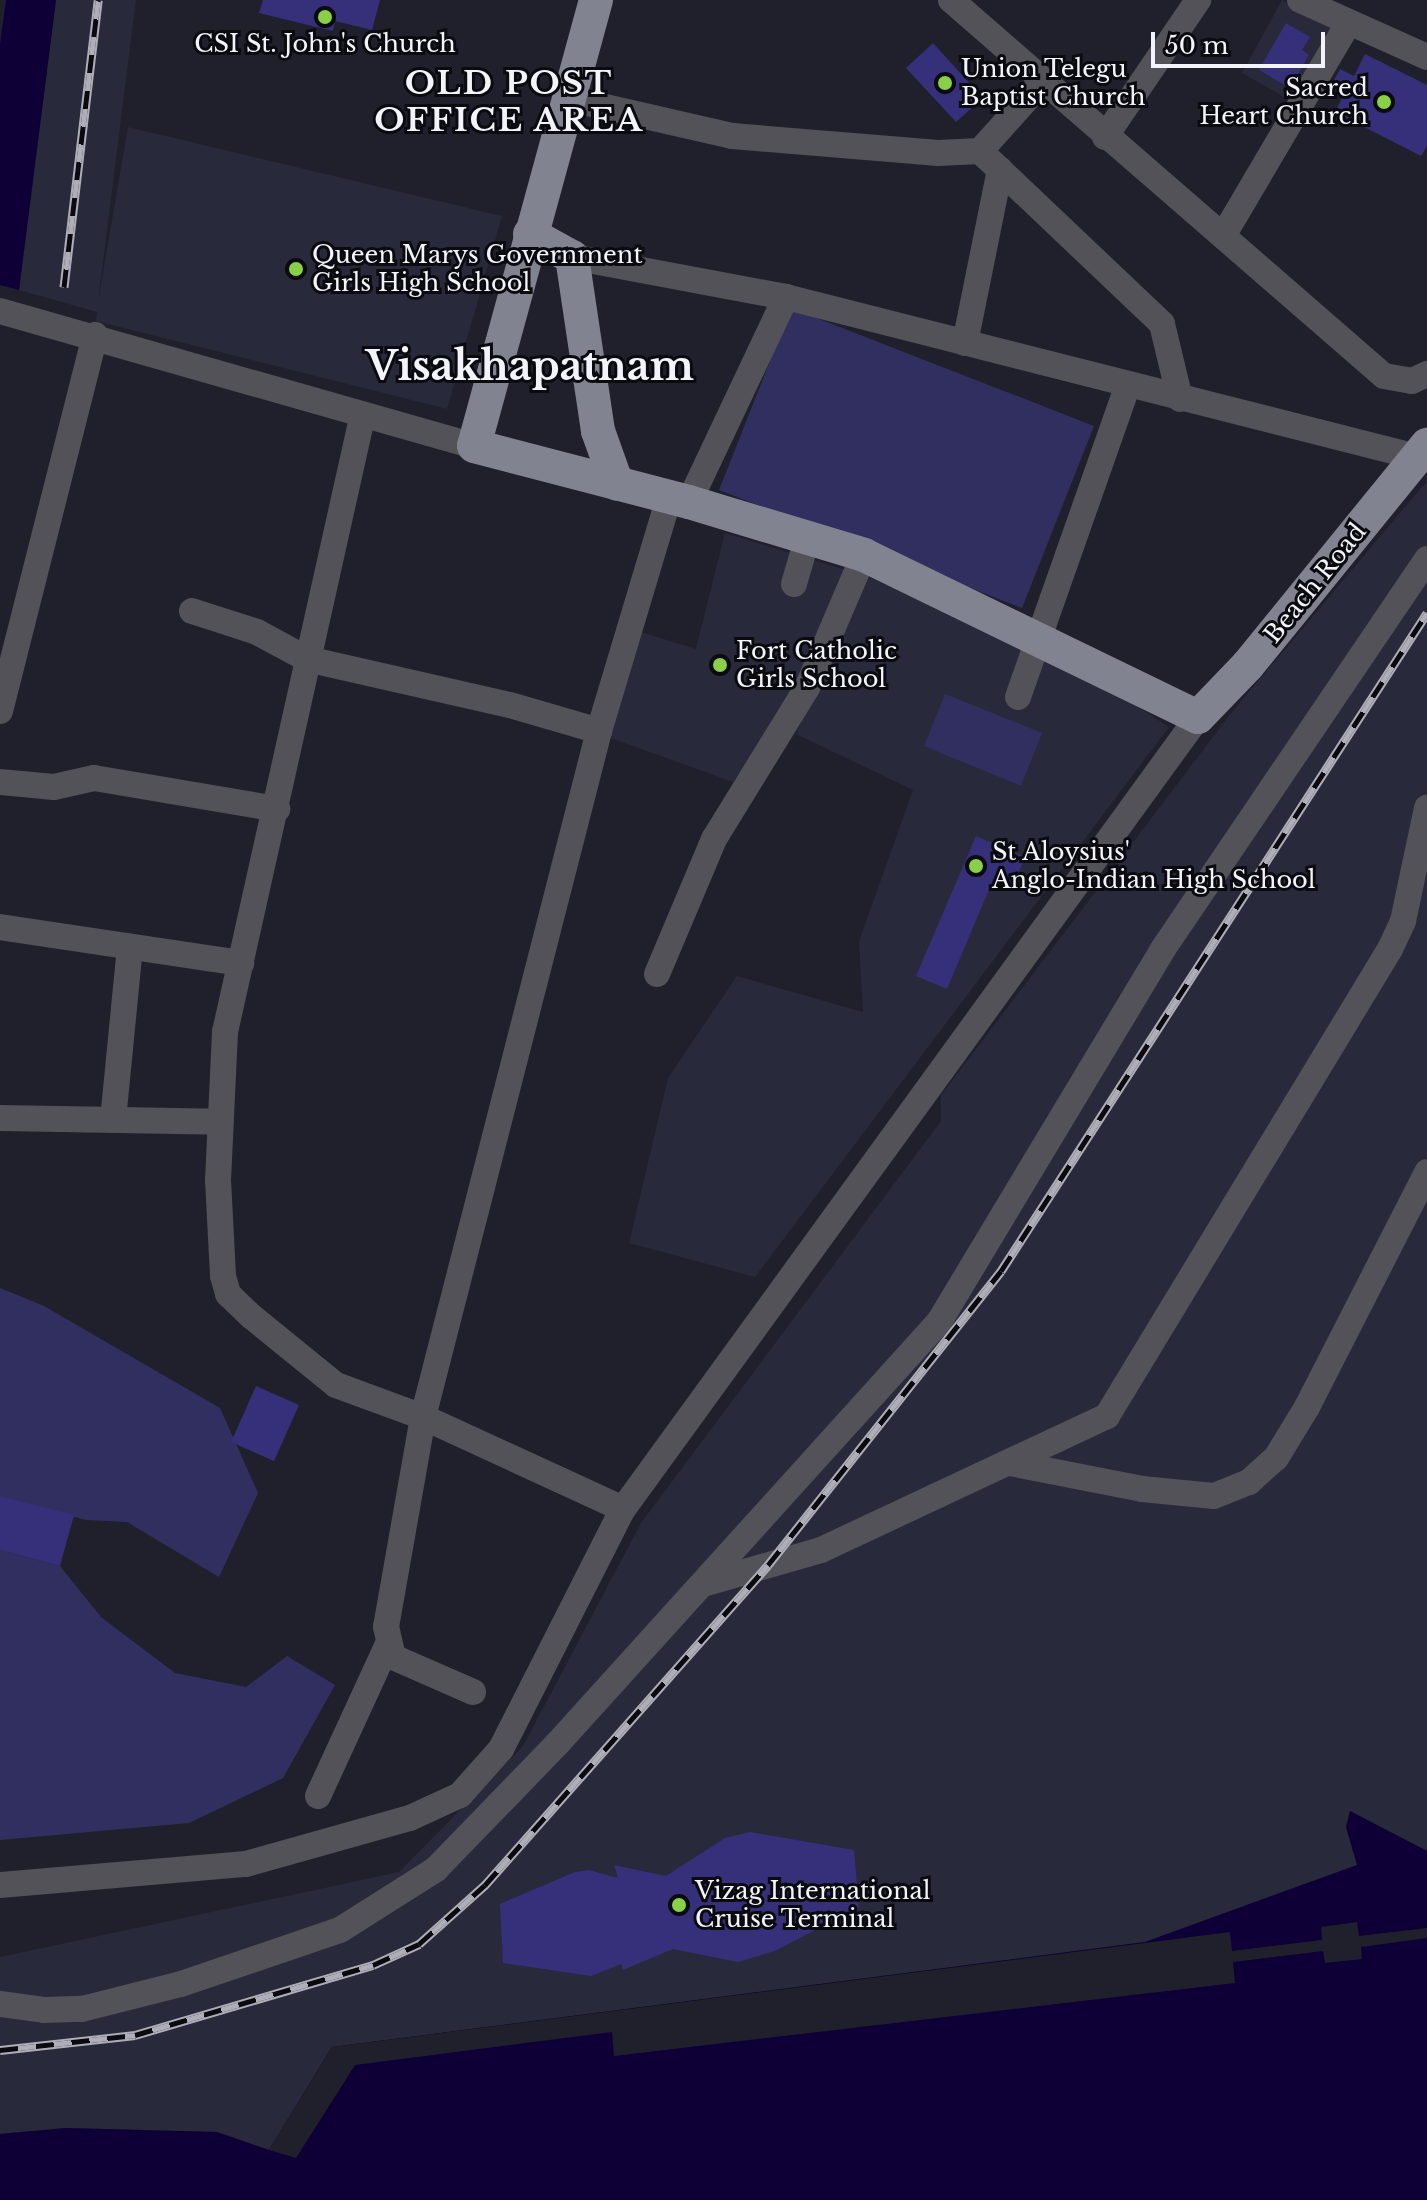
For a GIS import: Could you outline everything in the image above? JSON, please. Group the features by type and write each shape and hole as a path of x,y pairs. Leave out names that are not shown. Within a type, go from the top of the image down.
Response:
{"main road":[{"path":"596,0 566,98 474,446 679,500 864,555 1198,717"},
{"path":"530,234 572,257 598,431 617,484"},
{"name":"Beach Road","path":"1198,717 1248,665 1422,451"}],"street":[{"path":"951,0 1105,137 1384,376 1412,381 1427,374"},
{"path":"1105,137 1198,0"},
{"path":"1300,0 1343,14 1427,57"},
{"path":"1223,236 1343,14"},
{"path":"566,98 732,136 938,153 980,151 1043,81"},
{"path":"980,151 1162,324 1180,399"},
{"path":"965,343 1000,170"},
{"path":"572,257 786,297 1180,399 1422,451"},
{"path":"318,1796 387,1646 423,1417 599,731 679,500 786,297"},
{"path":"0,311 95,335 362,418 474,446"},
{"path":"0,711 95,335"},
{"path":"1018,697 1128,385"},
{"path":"362,418 225,1032 220,1122 223,1276 228,1294 336,1385 423,1417 623,1509"},
{"path":"794,584 807,539"},
{"path":"657,974 714,839 807,688 864,555"},
{"path":"0,2004 44,2010 82,2009 181,1984 353,1922 436,1869 702,1584 939,1322 1163,949 1427,559"},
{"path":"192,611 257,632 307,659 510,705 599,731"},
{"path":"0,1885 246,1864 410,1818 460,1795 501,1749 623,1509 1198,717"},
{"path":"0,782 54,787 94,778 277,809"},
{"path":"702,1584 821,1550 1094,1426 1119,1403 1390,949 1403,921 1427,808"},
{"path":"0,927 241,963"},
{"path":"113,1120 130,947"},
{"path":"0,1118 220,1122"},
{"path":"1010,1463 1142,1489 1214,1496 1249,1482 1276,1458 1307,1407 1427,1172"},
{"path":"387,1646 393,1657 473,1692"}],"shaded area":[{"path":"6,0 56,0 19,290 0,285 0,44"},
{"name":"Queen Marys Government Girls High School","path":"56,0 136,0 98,302 128,127 502,216 447,409 96,321 97,312 19,290"},
{"path":"1282,0 1338,28 1295,103 1242,73"},
{"path":"791,308 1094,426 1022,608 719,490"},
{"path":"1427,481 1427,1851 1350,1811 1346,1827 1358,1865 1145,1942 332,2047 269,2150 217,2132 66,2128 0,2134 0,1957 399,1872 523,1746 641,1523 941,1121 941,1095 1232,712"},
{"name":"Fort Catholic Girls School","path":"725,533 849,571 802,681 733,782 608,737 641,632 696,649"},
{"name":"St Aloysius' Anglo-Indian High School","path":"864,575 1090,676 1169,727 755,1277 629,1243 668,1078 737,976 863,1012 859,941 913,790 796,734"},
{"path":"945,694 1042,733 1021,786 924,746"},
{"path":"0,1288 44,1306 220,1408 258,1493 219,1577 127,1522 86,1520 0,1496"},
{"path":"0,1550 60,1566 101,1617 175,1673 246,1687 287,1656 335,1685 283,1778 189,1823 0,1840"},
{"path":"1350,1811 1427,1851 1427,2200 0,2200 0,2134 66,2128 217,2132 269,2150 332,2047 1145,1942 1357,1865 1346,1827"}],"pier":[{"path":"1357,1922 1359,1936 1427,1928 1427,1938 1361,1947 1362,1959 1325,1963 1323,1951 1233,1962 1235,1983 614,2056 612,2032 355,2065 296,2158 269,2150 332,2047 1230,1932 1232,1951 1322,1940 1321,1927"}],"building":[{"name":"CSI St. John's Church","path":"263,0 380,0 372,30 335,21 333,31 259,13"},
{"path":"1286,23 1310,37 1302,50 1309,55 1290,88 1259,70"},
{"name":"Union Telegu Baptist Church","path":"933,43 983,98 956,122 906,68"},
{"name":"Sacred Heart Church","path":"1365,54 1427,85 1427,146 1421,156 1335,112 1345,92 1332,84 1340,69 1354,76"},
{"path":"976,836 1025,857 1013,886 994,878 947,989 916,976"},
{"path":"256,1386 299,1405 274,1461 231,1442"},
{"path":"0,1496 74,1515 60,1566 0,1550"},
{"name":"Vizag International Cruise Terminal","path":"750,1832 854,1850 859,1907 775,1951 738,1962 673,1949 623,1970 621,1964 591,1976 503,1963 500,1904 575,1872 589,1870 618,1878 614,1865 666,1876 725,1838"}],"railway":[{"path":"64,287 98,0"},
{"path":"0,2050 135,2035 373,1965 419,1944 485,1885 768,1565 1001,1271 1427,613"}],"place":[{"name":"CSI St. John's Church","path":"325,17"},
{"name":"Union Telegu Baptist Church","path":"945,83"},
{"name":"Sacred Heart Church","path":"1384,102"},
{"name":"Queen Marys Government Girls High School","path":"296,269"},
{"name":"Fort Catholic Girls School","path":"720,665"},
{"name":"St Aloysius' Anglo-Indian High School","path":"976,866"},
{"name":"Vizag International Cruise Terminal","path":"679,1905"}],"district":[{"name":"OLD POST OFFICE AREA","path":"509,102"},
{"name":"Visakhapatnam","path":"530,366"}]}
